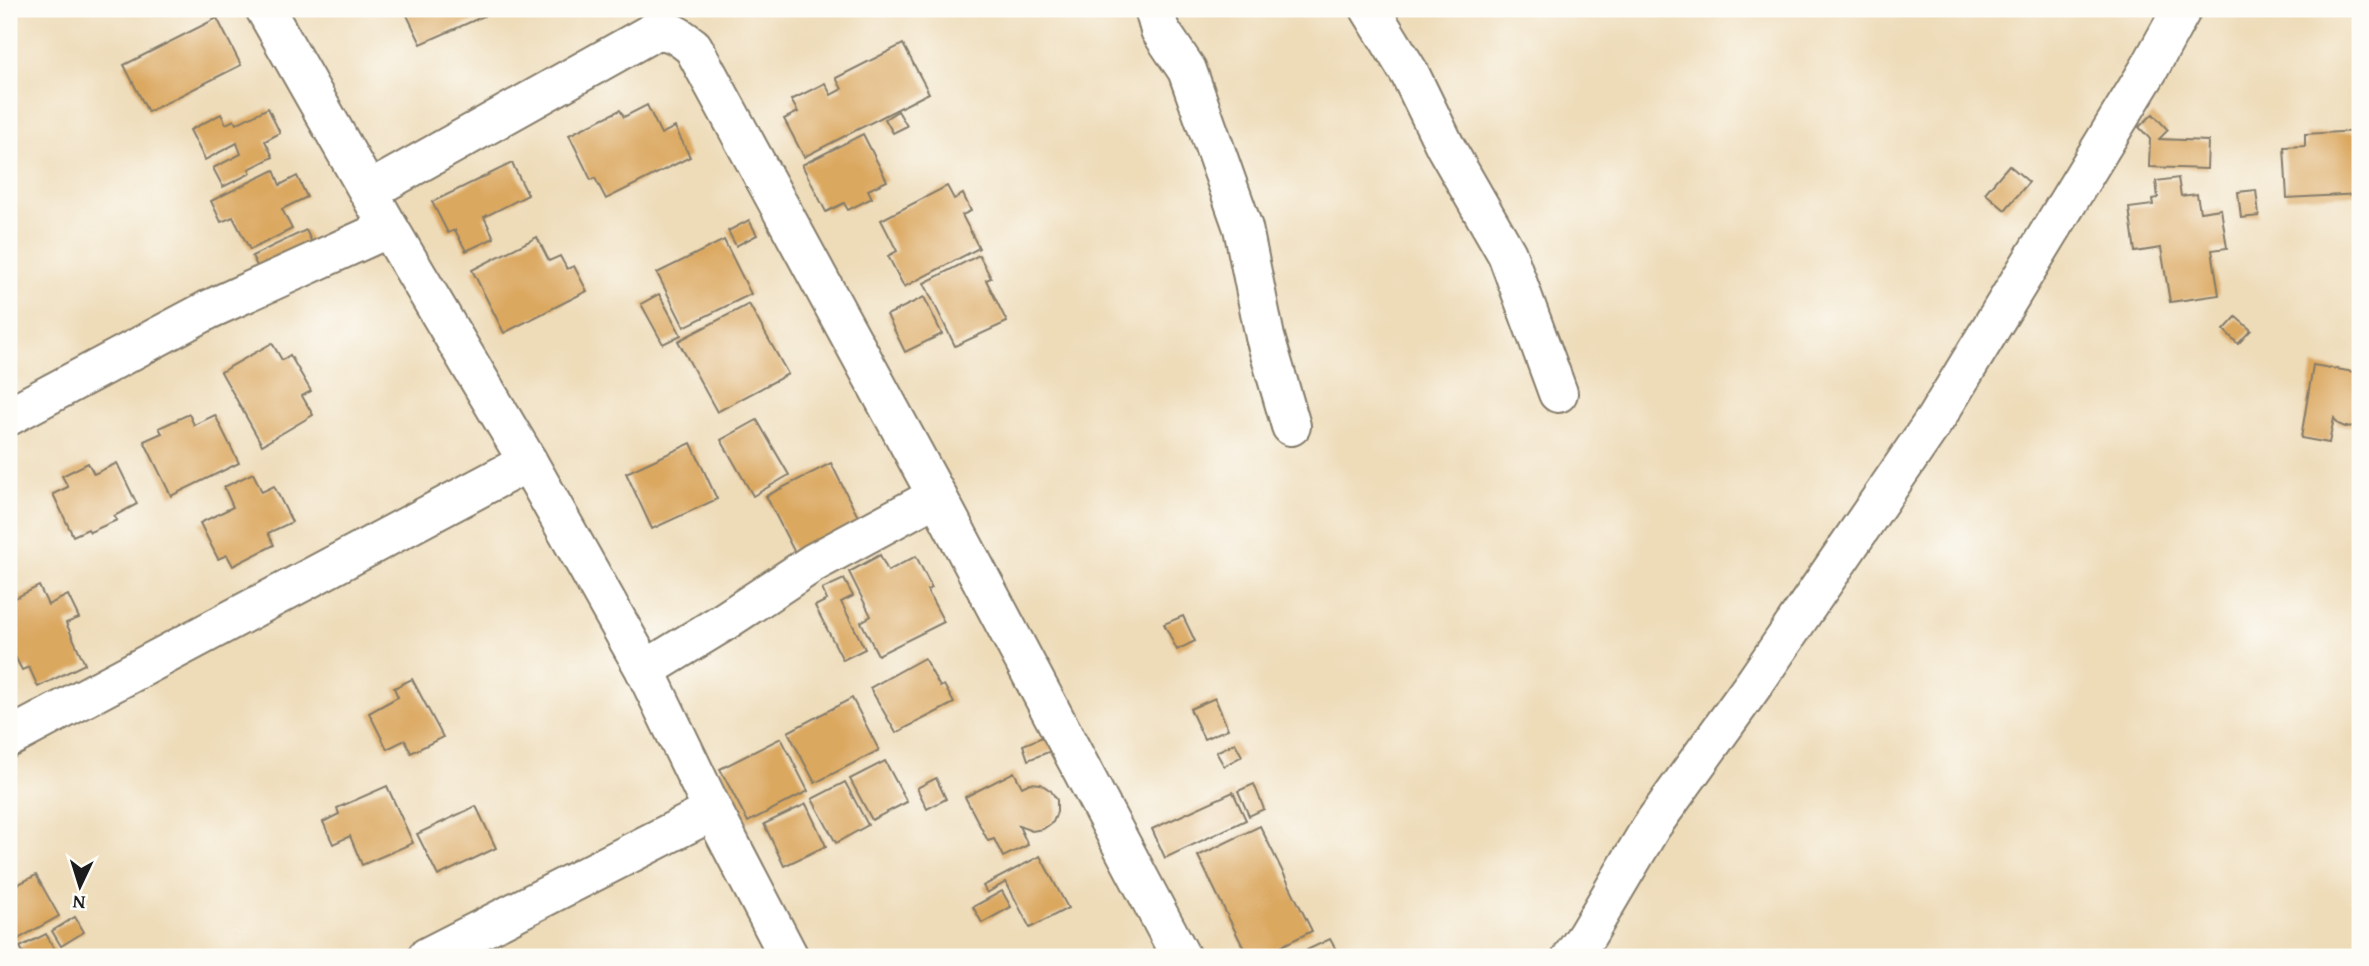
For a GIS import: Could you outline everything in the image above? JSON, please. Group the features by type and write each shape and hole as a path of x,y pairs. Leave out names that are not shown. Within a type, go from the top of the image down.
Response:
{"street":[{"path":"265,9 389,228 528,462 645,670 713,811 789,957"},
{"path":"1154,9 1160,30 1187,70 1243,228 1265,337 1291,426"},
{"path":"1370,9 1410,74 1446,146 1507,254 1558,393"},
{"path":"1572,957 1651,827 1756,681 1936,418 2149,69 2182,9"},
{"path":"369,191 655,31 665,30 679,35 693,47 937,496 1181,957"},
{"path":"9,416 208,310 389,228"},
{"path":"9,738 528,462"},
{"path":"645,670 722,624 813,563 937,496"},
{"path":"427,957 713,811"}],"building":[{"path":"404,9 481,9 484,16 421,44"},
{"path":"217,18 241,65 148,112 124,65"},
{"path":"903,44 929,93 804,157 784,119 798,112 791,100 825,83 831,95 842,89 836,78"},
{"path":"647,105 661,134 675,127 690,157 606,199 595,178 591,180 569,135 620,110 624,117"},
{"path":"268,108 280,133 265,141 273,157 249,169 251,173 223,187 213,168 241,154 237,143 205,160 190,130 221,114 226,124 234,120 236,124"},
{"path":"898,111 907,126 893,133 885,119"},
{"path":"2153,114 2168,130 2159,139 2208,141 2207,169 2149,167 2150,139 2139,127"},
{"path":"2358,131 2360,194 2287,198 2284,147 2305,146 2305,134"},
{"path":"863,134 887,181 868,190 872,198 848,210 844,203 826,212 802,165"},
{"path":"512,163 528,195 484,217 494,238 466,251 455,230 448,233 432,202"},
{"path":"2009,165 2029,182 2005,210 1985,193"},
{"path":"274,170 280,185 297,176 307,197 282,209 292,229 250,250 233,217 221,222 211,201"},
{"path":"2178,178 2181,196 2197,194 2200,212 2221,209 2227,248 2212,250 2219,295 2170,302 2161,248 2135,252 2129,208 2153,205 2152,199 2158,198 2156,181"},
{"path":"947,186 954,199 963,194 971,211 962,215 979,248 904,287 888,256 897,251 881,220"},
{"path":"2256,190 2259,216 2241,218 2238,192"},
{"path":"749,220 757,235 736,246 728,231"},
{"path":"306,230 315,249 262,276 252,256"},
{"path":"537,237 549,261 560,256 567,269 574,266 587,291 504,333 472,270"},
{"path":"724,240 751,294 684,327 657,273"},
{"path":"979,255 991,278 986,280 1007,322 955,346 924,283"},
{"path":"659,294 681,335 663,344 641,304"},
{"path":"924,297 942,334 905,352 887,315"},
{"path":"749,304 788,374 717,412 678,341"},
{"path":"2236,317 2251,330 2238,344 2224,330"},
{"path":"272,343 282,360 290,355 311,391 302,396 313,415 262,445 221,372"},
{"path":"2313,365 2360,373 2360,422 2355,426 2345,427 2338,424 2334,418 2329,443 2301,438"},
{"path":"189,414 194,425 215,415 239,463 171,496 144,441 162,433 159,428"},
{"path":"757,420 789,475 753,496 721,440"},
{"path":"691,443 717,499 652,529 626,473"},
{"path":"88,463 94,474 117,463 137,504 114,516 117,520 73,536 53,494 68,487 62,476"},
{"path":"831,463 861,523 796,555 766,496"},
{"path":"253,473 262,492 274,486 292,522 268,533 274,545 233,566 227,555 218,559 200,523 233,507 224,487"},
{"path":"880,555 888,571 916,556 932,588 927,590 944,622 878,655 861,622 871,616 849,572"},
{"path":"844,579 853,596 841,602 865,649 843,660 815,606 827,600 822,589"},
{"path":"39,586 48,605 68,595 79,618 66,623 85,664 38,687 29,667 22,670 9,645 9,601"},
{"path":"1183,616 1195,641 1177,650 1164,624"},
{"path":"924,658 940,687 944,685 954,703 896,733 870,688"},
{"path":"412,679 443,737 411,753 405,740 387,749 369,713 398,697 394,688"},
{"path":"852,698 879,750 815,783 788,732"},
{"path":"1215,698 1228,729 1204,739 1190,709"},
{"path":"1052,733 1059,748 1028,760 1023,745"},
{"path":"781,738 808,791 748,822 720,769"},
{"path":"1235,743 1242,756 1224,766 1216,752"},
{"path":"885,761 907,802 872,820 850,779"},
{"path":"1014,772 1022,787 1030,783 1041,784 1051,791 1057,800 1057,812 1053,822 1043,829 1032,831 1019,826 1028,845 1003,857 994,839 988,841 965,797"},
{"path":"936,778 946,799 927,809 917,788"},
{"path":"845,782 868,825 836,843 812,799"},
{"path":"1254,784 1264,809 1249,816 1238,791"},
{"path":"387,786 413,843 362,865 350,836 333,844 323,822 339,814 337,808"},
{"path":"1233,792 1246,820 1165,858 1152,829"},
{"path":"806,804 826,846 784,866 764,824"},
{"path":"476,806 496,848 438,876 417,834"},
{"path":"1260,826 1312,931 1259,957 1248,957 1198,856"},
{"path":"1040,856 1068,908 1030,928 1006,882 987,893 983,886"},
{"path":"9,873 17,885 36,875 59,916 9,944"},
{"path":"1002,891 1011,907 982,923 973,907"},
{"path":"75,917 84,932 61,946 52,931"},
{"path":"46,934 59,957 26,957 20,947"},
{"path":"1330,939 1340,957 1311,957 1307,950"}]}
